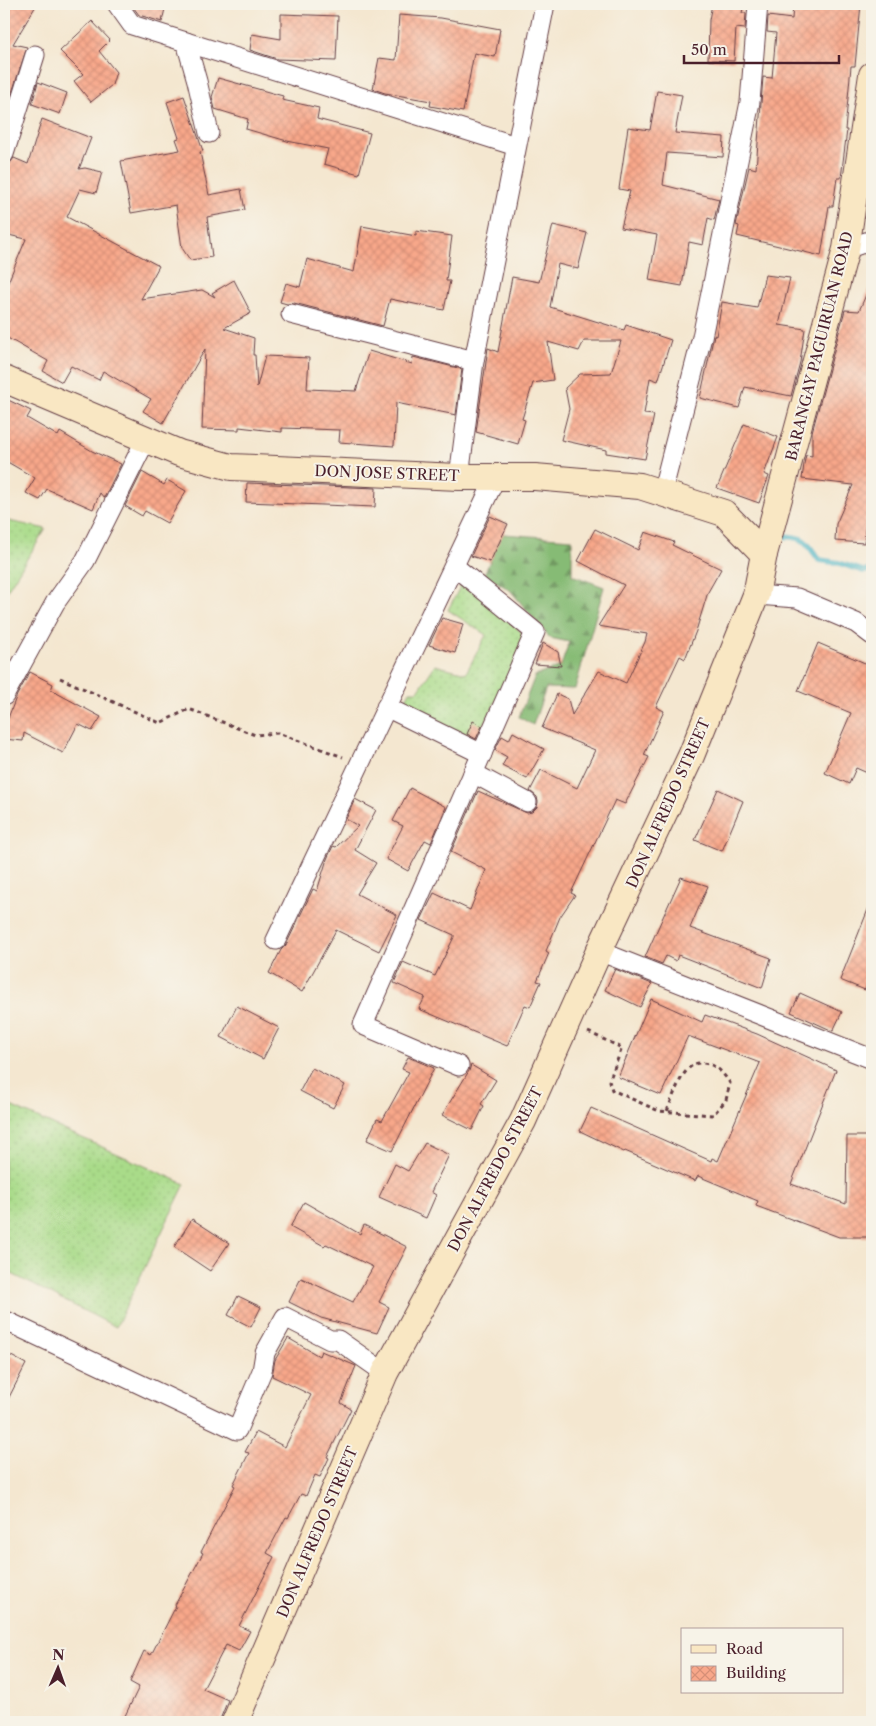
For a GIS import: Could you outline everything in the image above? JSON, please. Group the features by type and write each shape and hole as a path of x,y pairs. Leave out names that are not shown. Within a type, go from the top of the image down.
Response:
{"street":[{"path":"117,4 132,25 516,146"},
{"path":"459,477 474,361 545,4"},
{"path":"662,493 702,337 750,102 758,4"},
{"path":"186,42 209,133"},
{"path":"4,154 35,55"},
{"name":"BARANGAY PAGUIRUAN ROAD","path":"764,554 846,248 872,75"},
{"path":"846,248 872,240"},
{"path":"291,314 474,361"},
{"name":"DON JOSE STREET","path":"4,380 179,453 231,467 459,477 535,477 640,486 724,513 764,554"},
{"path":"4,696 55,603 85,561 146,439"},
{"path":"276,940 496,477"},
{"name":"DON ALFREDO STREET","path":"235,1722 385,1373 523,1121 599,951 691,756 756,595 764,554"},
{"path":"454,566 535,632 363,1025 459,1066"},
{"path":"756,595 796,598 856,624 872,635"},
{"path":"386,707 482,754"},
{"path":"473,773 527,802"},
{"path":"599,951 872,1059"},
{"path":"4,1320 237,1430 262,1371 265,1353 285,1317 330,1340 338,1340 385,1373"}],"path":[{"path":"60,678 160,723 189,709 255,735 278,733 360,763"},
{"path":"568,1022 622,1048 609,1081 612,1090 659,1111 713,1115 726,1100 730,1083 720,1069 708,1063 696,1062 686,1069 667,1111"}],"green space":[{"path":"4,520 46,529 4,595"},
{"path":"503,534 572,539 572,575 604,587 575,689 546,688 533,725 519,717 535,676 561,666 569,642 550,638 510,590 484,574"},
{"path":"463,581 527,637 476,742 401,709 410,691 418,691 435,665 466,673 486,635 448,610"},
{"path":"4,1103 185,1184 116,1327 4,1270"}],"building":[{"path":"4,4 37,4 13,44 27,47 4,117"},
{"path":"131,4 166,4 162,22 139,15"},
{"path":"712,4 744,4 742,13 746,13 745,29 736,28 734,61 708,60 709,20"},
{"path":"793,4 861,4 855,66 851,66 845,130 847,130 841,178 837,178 833,206 829,206 821,256 737,236 739,226 736,225 749,167 756,169 763,77 772,78 776,33 767,32 768,16 792,19"},
{"path":"281,14 338,16 336,61 277,59 250,50 252,34 281,39"},
{"path":"399,15 441,18 500,29 495,57 474,53 463,112 430,106 431,101 373,89 379,58 396,60"},
{"path":"92,21 110,40 99,51 116,72 112,85 91,102 74,81 83,74 60,51"},
{"path":"218,78 283,96 282,100 319,108 317,119 370,133 359,174 324,164 328,149 287,141 246,129 248,119 215,109 212,97"},
{"path":"38,82 67,93 60,114 32,104"},
{"path":"657,91 682,95 675,133 724,137 723,157 667,153 663,185 719,199 714,220 708,218 703,245 689,242 682,286 649,280 657,235 621,228 630,191 619,189 628,127 650,130"},
{"path":"184,96 203,151 200,152 209,195 241,189 245,210 207,217 212,257 190,260 182,248 176,205 131,213 121,161 180,150 176,139 179,138 167,102"},
{"path":"42,119 91,138 79,169 85,168 102,172 96,193 80,189 67,217 159,266 141,299 202,290 215,297 212,293 234,280 251,313 224,328 254,338 253,355 255,355 257,387 265,356 309,358 307,389 356,391 369,351 412,364 413,357 462,369 456,415 396,403 394,446 339,442 340,430 282,428 282,432 239,427 239,430 202,429 205,349 163,423 143,411 151,399 103,371 99,380 71,366 62,382 43,371 48,361 4,336 4,292 26,239 4,234 4,178 14,158 28,164"},
{"path":"553,225 587,233 578,269 558,264 550,307 624,330 626,325 671,340 658,381 650,378 644,414 654,415 645,459 606,453 606,450 561,440 569,409 565,388 580,374 611,373 621,341 584,341 579,351 548,342 553,380 533,383 522,419 525,420 518,444 476,432 488,348 498,352 512,277 539,282"},
{"path":"362,226 416,236 416,231 452,236 446,281 450,281 444,310 390,299 383,326 294,303 280,302 286,283 300,287 307,259 354,272"},
{"path":"765,275 790,278 779,325 805,329 800,362 791,396 745,387 739,408 700,398 714,335 716,336 722,302 757,308"},
{"path":"872,281 872,519 866,518 864,543 835,541 836,524 853,485 802,479 804,464 806,455 812,456 812,432 845,310 859,311"},
{"path":"4,398 31,411 27,418 58,436 60,432 92,451 121,464 104,498 100,493 93,509 47,489 40,500 26,493 35,478 4,460"},
{"path":"744,424 778,437 764,474 769,476 759,503 717,488"},
{"path":"142,472 164,485 167,480 186,491 167,523 145,511 142,516 125,506"},
{"path":"247,483 376,488 375,507 246,502"},
{"path":"490,516 508,524 490,562 471,556"},
{"path":"595,529 638,550 645,532 674,542 672,545 721,569 708,592 685,659 680,656 656,707 664,711 644,755 649,757 625,804 615,800 571,893 575,895 560,917 546,951 549,953 537,981 541,982 530,1007 525,1005 507,1046 419,1009 425,997 394,983 403,962 435,976 454,937 454,935 421,920 434,893 470,910 486,870 451,852 478,791 527,813 532,812 537,807 537,797 530,791 541,770 577,788 595,750 542,728 557,694 568,699 572,715 599,671 626,683 645,642 647,634 598,626 624,585 578,561"},
{"path":"442,618 463,624 455,653 429,645"},
{"path":"543,643 558,652 561,666 535,664"},
{"path":"818,643 872,666 872,775 856,768 849,784 825,773 851,713 798,691"},
{"path":"30,672 53,684 51,690 101,717 92,731 78,724 63,753 24,733 23,741 4,739 4,717 8,718 17,695"},
{"path":"473,721 482,726 476,739 467,734"},
{"path":"513,732 544,749 527,779 502,766 507,757 495,750 502,736 509,740"},
{"path":"410,788 446,807 431,843 425,840 408,871 386,859 403,826 393,821"},
{"path":"718,789 743,801 722,851 695,840"},
{"path":"355,799 376,810 355,850 376,863 357,894 397,915 379,951 336,930 302,992 269,973 281,950 286,945 313,889 317,891 333,846 336,847 358,826 346,819"},
{"path":"681,877 708,886 690,928 771,958 762,988 678,955 676,961 666,956 662,964 645,957"},
{"path":"871,902 872,971 865,990 840,980"},
{"path":"615,969 652,984 640,1007 605,990"},
{"path":"800,993 842,1012 833,1031 791,1012"},
{"path":"651,999 702,1022 705,1015 757,1034 836,1070 791,1184 846,1204 847,1136 872,1136 872,1237 839,1237 756,1206 758,1201 698,1176 695,1181 624,1152 580,1131 591,1108 711,1161 712,1158 718,1161 760,1063 688,1036 661,1095 618,1077"},
{"path":"237,1006 279,1028 263,1059 221,1037"},
{"path":"408,1057 434,1068 392,1151 367,1140 377,1119 382,1121 409,1072 402,1069"},
{"path":"471,1065 496,1080 481,1104 484,1106 472,1130 442,1115"},
{"path":"312,1068 345,1085 333,1108 300,1091"},
{"path":"425,1143 449,1155 431,1192 436,1195 426,1218 379,1197 395,1164 408,1171"},
{"path":"304,1202 360,1234 364,1225 407,1247 379,1302 389,1307 377,1333 321,1318 289,1302 301,1278 353,1302 373,1267 326,1244 324,1246 290,1227"},
{"path":"192,1219 229,1243 210,1271 174,1247"},
{"path":"238,1296 261,1307 251,1327 228,1315"},
{"path":"288,1338 319,1356 321,1351 356,1366 341,1403 351,1409 327,1457 329,1458 320,1477 315,1475 306,1496 301,1494 288,1518 286,1517 267,1553 274,1557 239,1626 250,1631 239,1651 226,1645 203,1689 228,1700 219,1722 122,1722 139,1687 130,1682 144,1651 151,1655 235,1486 233,1485 249,1453 245,1452 256,1432 285,1447 311,1395 272,1376 275,1360"},
{"path":"4,1352 26,1364 4,1407"}],"waterway":[{"path":"779,536 795,537 804,540 819,560 839,563 863,571 872,571"}]}
